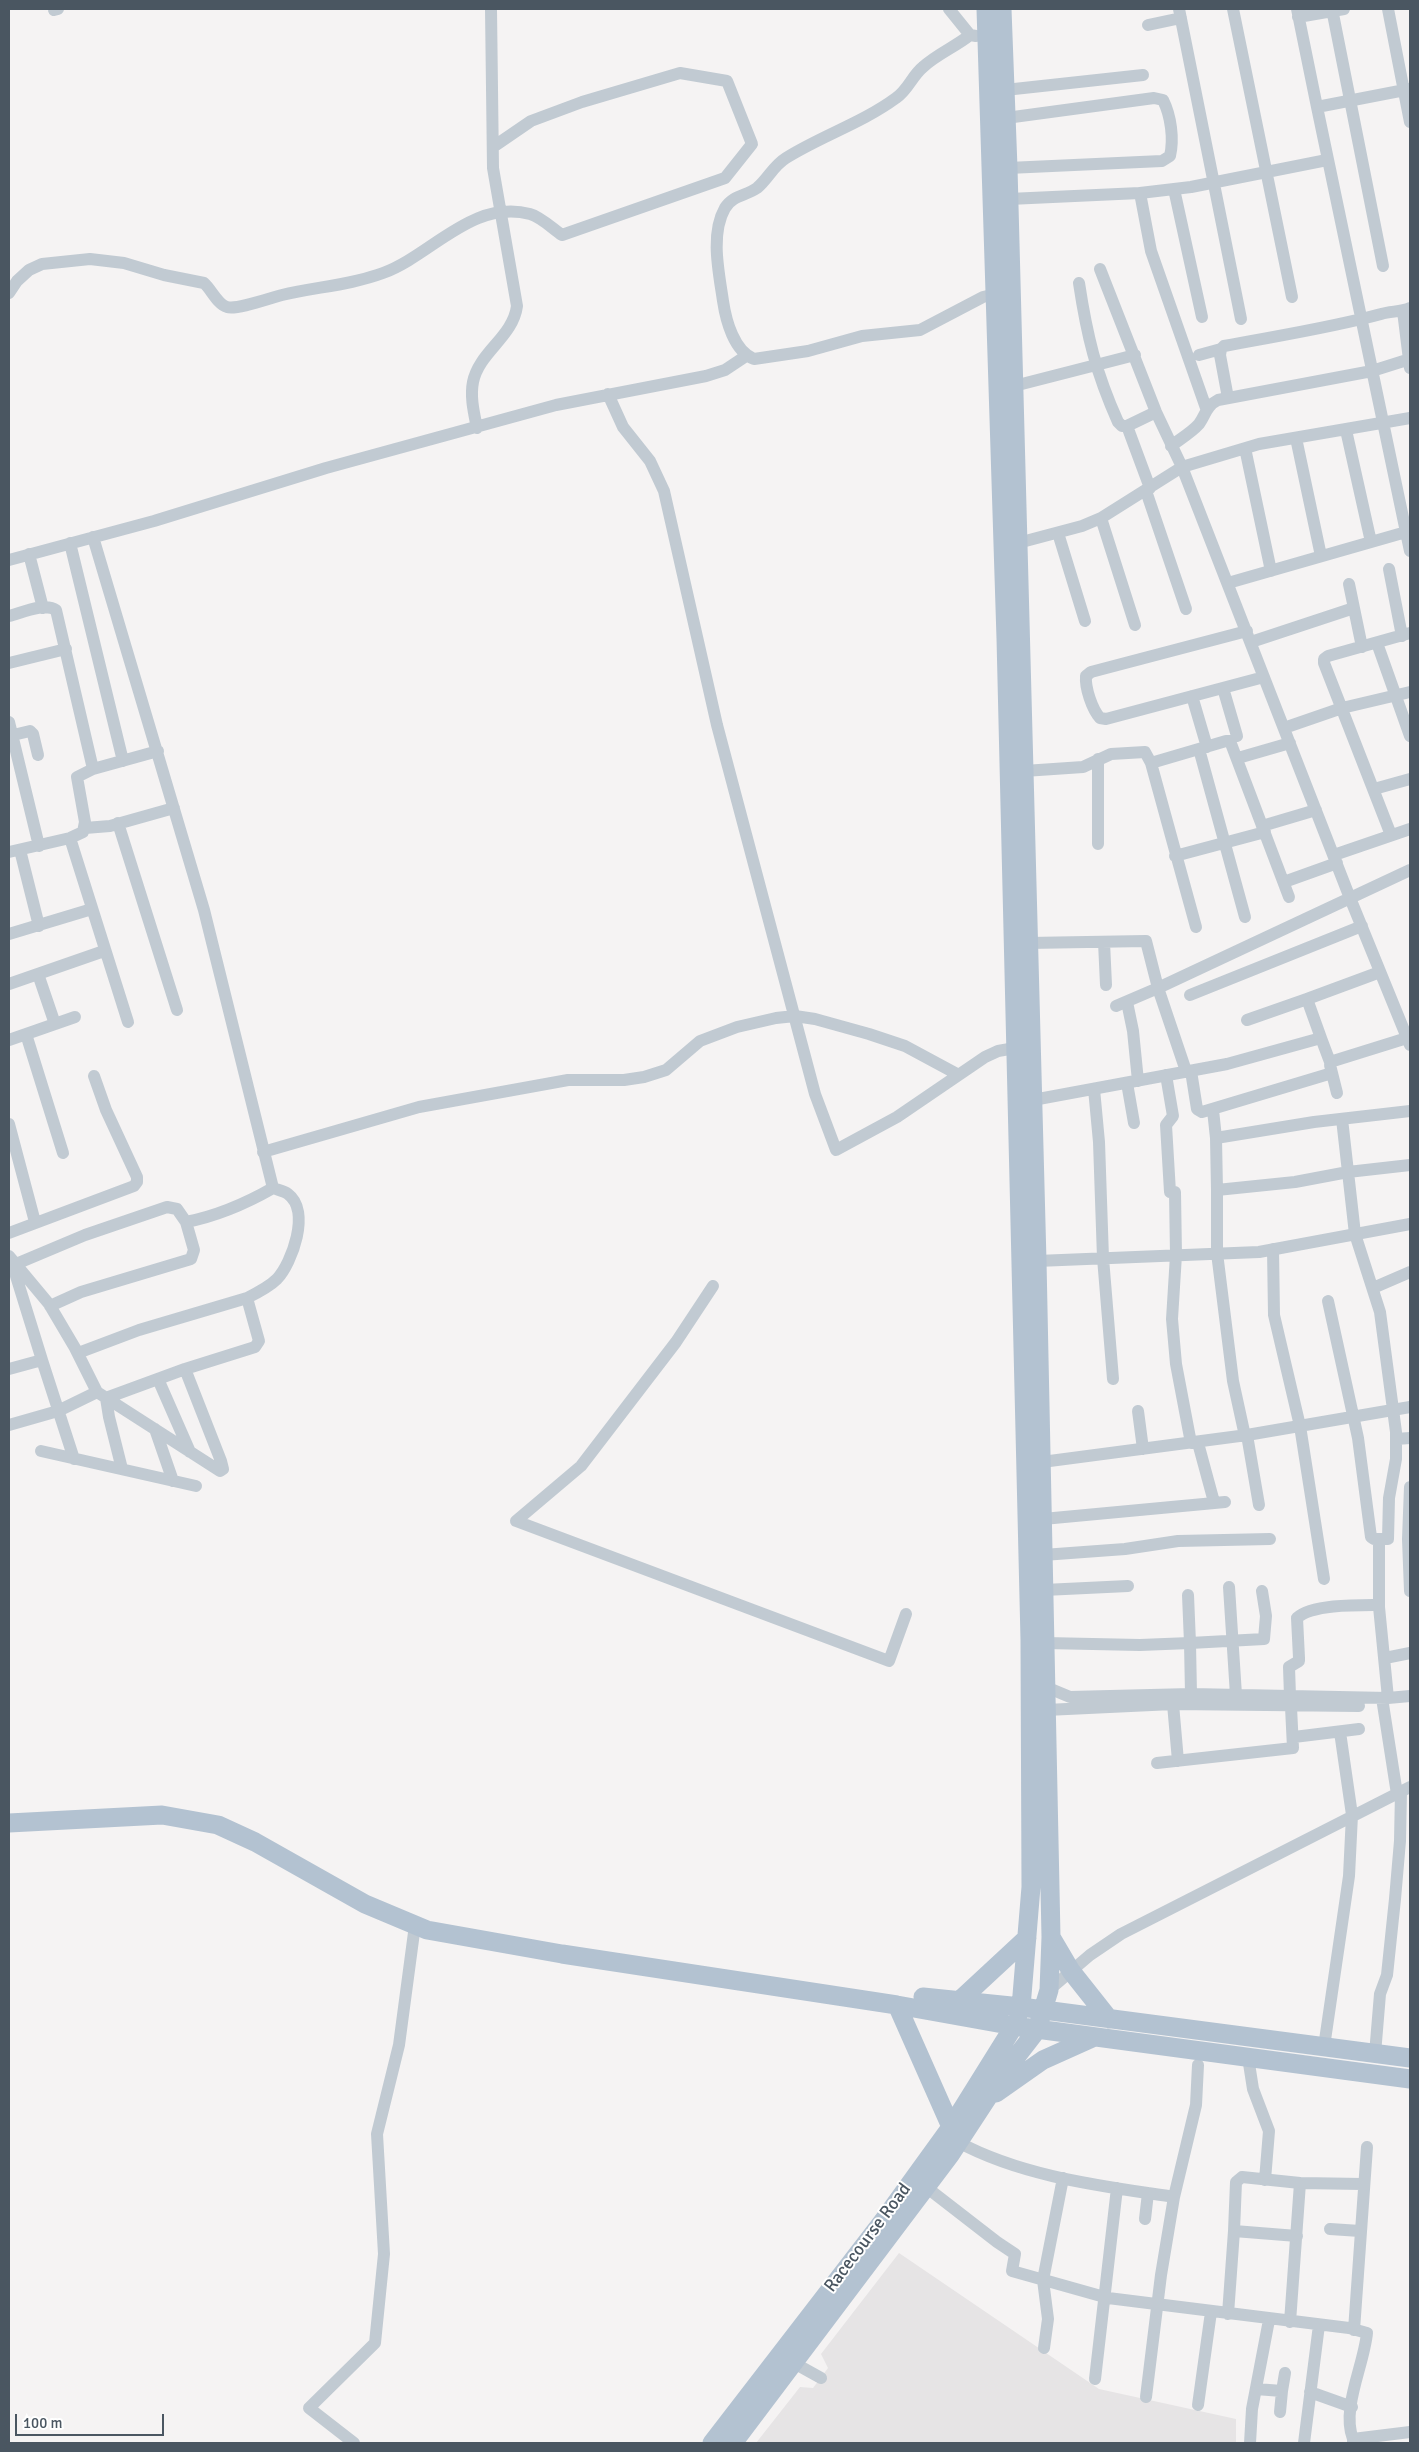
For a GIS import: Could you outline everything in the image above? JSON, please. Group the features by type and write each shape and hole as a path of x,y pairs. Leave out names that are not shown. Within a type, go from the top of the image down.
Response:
{"main road":[{"name":"Racecourse Road","path":"734,2443 926,2187 1014,2026 1021,2007 1030,1887 1030,1640 996,294 979,36 986,9"},
{"name":"Racecourse Road","path":"712,2443 882,2221 988,2097 1037,2030 1044,2011 1048,1990 1051,1937 1042,1462 1009,199 1002,9"},
{"path":"9,1815 131,1808 201,1811 253,1830 302,1859 395,1909 455,1929 958,2002 1021,2007 1410,2058"},
{"path":"9,1823 162,1815 218,1826 255,1842 365,1904 427,1930 562,1954 897,2005 1037,2030 1410,2078"},
{"path":"1051,1937 1071,1971 1110,2019"},
{"path":"958,2002 1027,1938"},
{"path":"897,2005 955,2134"},
{"path":"988,2097 1043,2060 1092,2038"}],"street":[{"path":"477,428 472,392 476,370 511,325 516,316 517,306 500,212 493,147 494,102 491,9"},
{"path":"949,9 979,36 923,66 898,97 852,125 786,158 775,166 756,189 729,202 722,215 717,236 719,272 728,322 740,349 746,356 754,359 787,356 862,336 920,330 983,297 996,294"},
{"path":"1233,9 1292,297"},
{"path":"1384,266 1350,101 1336,9 1298,13 1327,160 1410,551"},
{"path":"1388,9 1407,90 1410,122"},
{"path":"1148,26 1180,14 1241,319"},
{"path":"9,293 17,281 29,270 42,264 90,259 124,263 164,275 204,282 222,305 233,308 298,291 381,274 405,264 456,229 474,220 500,212 531,214 562,235 725,178 752,144 727,81 680,73 582,102 531,121 493,147"},
{"path":"1005,90 1143,75"},
{"path":"1317,107 1407,90"},
{"path":"1006,118 1154,98 1163,100 1167,109 1172,147 1170,156 1162,161 1008,168"},
{"path":"1009,199 1140,193 1174,189 1327,160"},
{"path":"1174,189 1202,317"},
{"path":"1140,193 1151,251 1206,408"},
{"path":"1028,943 1146,941 1158,988 1189,1071 1197,1109 1202,1112 1213,1110 1409,1042 1335,859 1182,467 1156,412 1100,269"},
{"path":"1079,283 1085,324 1095,366 1118,422 1122,426 1126,426 1156,412"},
{"path":"1171,446 1199,424 1210,403 1410,363 1407,309 1395,310 1361,320 1224,346 1221,349 1198,355"},
{"path":"1221,349 1228,398"},
{"path":"9,560 93,538 326,468 556,406 608,394 706,376 726,370 746,356"},
{"path":"1014,386 1135,356"},
{"path":"608,394 623,427 650,461 658,474 664,491 717,725 815,1094 836,1150 897,1118 957,1074 984,1057 998,1051 1015,1048"},
{"path":"1018,543 1058,533 1101,518 1182,467 1244,448 1410,418"},
{"path":"1126,426 1186,609"},
{"path":"1346,430 1371,542"},
{"path":"1296,438 1321,556"},
{"path":"1244,448 1271,571"},
{"path":"1101,518 1135,625"},
{"path":"1228,583 1406,532"},
{"path":"1058,533 1085,621"},
{"path":"93,538 204,910 273,1188"},
{"path":"70,543 123,761"},
{"path":"29,554 43,608"},
{"path":"1389,569 1406,634 1324,659 1324,663 1392,835"},
{"path":"1348,584 1362,647"},
{"path":"9,616 43,608 52,607 56,610 92,769"},
{"path":"1264,677 1106,719 1100,718 1085,682 1086,676 1091,672 1249,637 1354,608"},
{"path":"1377,642 1410,736"},
{"path":"9,663 66,649"},
{"path":"1223,688 1237,736"},
{"path":"1284,728 1342,708 1410,692"},
{"path":"1192,696 1224,842 1245,917"},
{"path":"9,722 39,846"},
{"path":"11,736 30,731 33,734 38,755"},
{"path":"1152,763 1230,741 1289,897"},
{"path":"1238,758 1290,743"},
{"path":"1024,771 1083,767 1111,754 1139,750 1149,755 1175,856 1196,927"},
{"path":"39,926 14,851 70,838 83,832 85,828 77,777 92,769 158,751"},
{"path":"1098,759 1098,844"},
{"path":"1374,789 1410,779"},
{"path":"85,828 118,823 174,808"},
{"path":"1175,856 1224,842 1316,810"},
{"path":"118,823 177,1010"},
{"path":"1284,882 1410,829"},
{"path":"70,838 104,951 128,1022"},
{"path":"1134,1123 1132,1031 1121,1004 1410,870"},
{"path":"9,934 92,909"},
{"path":"1190,995 1362,926"},
{"path":"1104,942 1106,985"},
{"path":"9,984 104,951"},
{"path":"1247,1020 1380,972"},
{"path":"38,974 55,1024"},
{"path":"1308,999 1331,1068 1337,1093"},
{"path":"263,1152 419,1107 568,1080 624,1080 644,1077 666,1070 700,1041 720,1032 776,1018 794,1016 869,1034 905,1046 957,1074"},
{"path":"9,1040 75,1017"},
{"path":"26,1034 63,1153"},
{"path":"1033,1100 1226,1064 1321,1038"},
{"path":"1166,1075 1173,1116 1166,1125 1176,1254 1172,1319 1176,1364 1192,1443"},
{"path":"9,1233 134,1186 138,1182 109,1117 94,1076"},
{"path":"1094,1089 1100,1150 1103,1258 1113,1379"},
{"path":"1213,1110 1216,1138 1217,1253 1234,1381 1259,1505"},
{"path":"1216,1138 1410,1111"},
{"path":"1342,1119 1356,1234 1380,1312 1396,1439 1396,1459 1384,1539 1379,1605 1384,1658 1384,1701 1403,1790 1387,1975 1380,1994 1375,2054"},
{"path":"9,1124 35,1222"},
{"path":"1217,1190 1277,1184 1348,1172 1410,1165"},
{"path":"78,1353 138,1330 248,1298 277,1279 290,1258 296,1242 298,1225 296,1206 288,1194 273,1188 241,1205 207,1218 186,1222"},
{"path":"13,1260 167,1207 177,1209 186,1222 194,1250 191,1259 81,1292 50,1306"},
{"path":"1037,1261 1273,1249 1410,1224"},
{"path":"1273,1249 1274,1315 1300,1426 1324,1579"},
{"path":"13,1260 50,1306 102,1395 122,1469"},
{"path":"13,1260 16,1276 74,1459"},
{"path":"1373,1288 1410,1272"},
{"path":"713,1286 676,1342 581,1466 516,1521 889,1661 906,1614"},
{"path":"9,1429 102,1395 255,1347 259,1341 248,1298"},
{"path":"1328,1301 1353,1416 1371,1537 1408,1539"},
{"path":"9,1369 42,1360"},
{"path":"102,1395 217,1470 223,1469 186,1369"},
{"path":"158,1379 190,1452"},
{"path":"1042,1462 1246,1436 1393,1408 1410,1407"},
{"path":"1138,1411 1143,1449"},
{"path":"155,1429 173,1481"},
{"path":"1396,1439 1410,1438"},
{"path":"1043,1519 1220,1502 1198,1442 1192,1443"},
{"path":"41,1452 196,1486"},
{"path":"1410,1487 1408,1539 1410,1591"},
{"path":"1044,1555 1125,1549 1178,1541 1270,1539"},
{"path":"1044,1590 1128,1586"},
{"path":"1229,1588 1236,1695"},
{"path":"1045,1643 1140,1645 1264,1639 1266,1616 1262,1591"},
{"path":"1188,1595 1191,1694"},
{"path":"1157,1763 1289,1749 1294,1745 1296,1701 1289,1667 1299,1661 1296,1623 1300,1616 1322,1609 1379,1605"},
{"path":"1384,1658 1410,1653"},
{"path":"1046,1687 1070,1697 1191,1694 1236,1695 1296,1701"},
{"path":"1046,1710 1173,1704 1384,1701 1410,1696"},
{"path":"1173,1704 1178,1761"},
{"path":"1294,1737 1358,1729"},
{"path":"1324,2047 1349,1876 1352,1815 1340,1732"},
{"path":"1048,1990 1090,1955 1121,1934 1403,1790"},
{"path":"354,2443 309,2408 375,2343 384,2254 378,2134 400,2045 415,1925"},
{"path":"1248,2057 1253,2089 1269,2131 1265,2180"},
{"path":"1146,2398 1174,2197 1195,2114 1198,2065"},
{"path":"955,2134 984,2156 1063,2178 1174,2197"},
{"path":"1354,2330 1362,2184 1367,2147"},
{"path":"1044,2348 1048,2319 1043,2280 1063,2178"},
{"path":"1228,2314 1236,2182 1238,2178 1300,2183 1362,2184"},
{"path":"1290,2322 1300,2183"},
{"path":"926,2187 1015,2254 1012,2271 1105,2297 1367,2333 1349,2422 1353,2441 1410,2432"},
{"path":"1095,2379 1117,2188"},
{"path":"1145,2219 1148,2193"},
{"path":"1330,2229 1360,2231"},
{"path":"1234,2231 1297,2236"},
{"path":"1198,2405 1211,2312"},
{"path":"1250,2443 1256,2389 1269,2320"},
{"path":"1304,2443 1319,2325"},
{"path":"794,2363 821,2378"},
{"path":"1280,2412 1285,2374"},
{"path":"1256,2389 1282,2391"},
{"path":"1310,2392 1352,2407"}],"shaded area":[{"path":"899,2253 1099,2389 1236,2419 1236,2443 756,2443 800,2387 813,2388 828,2368 821,2354"}]}
